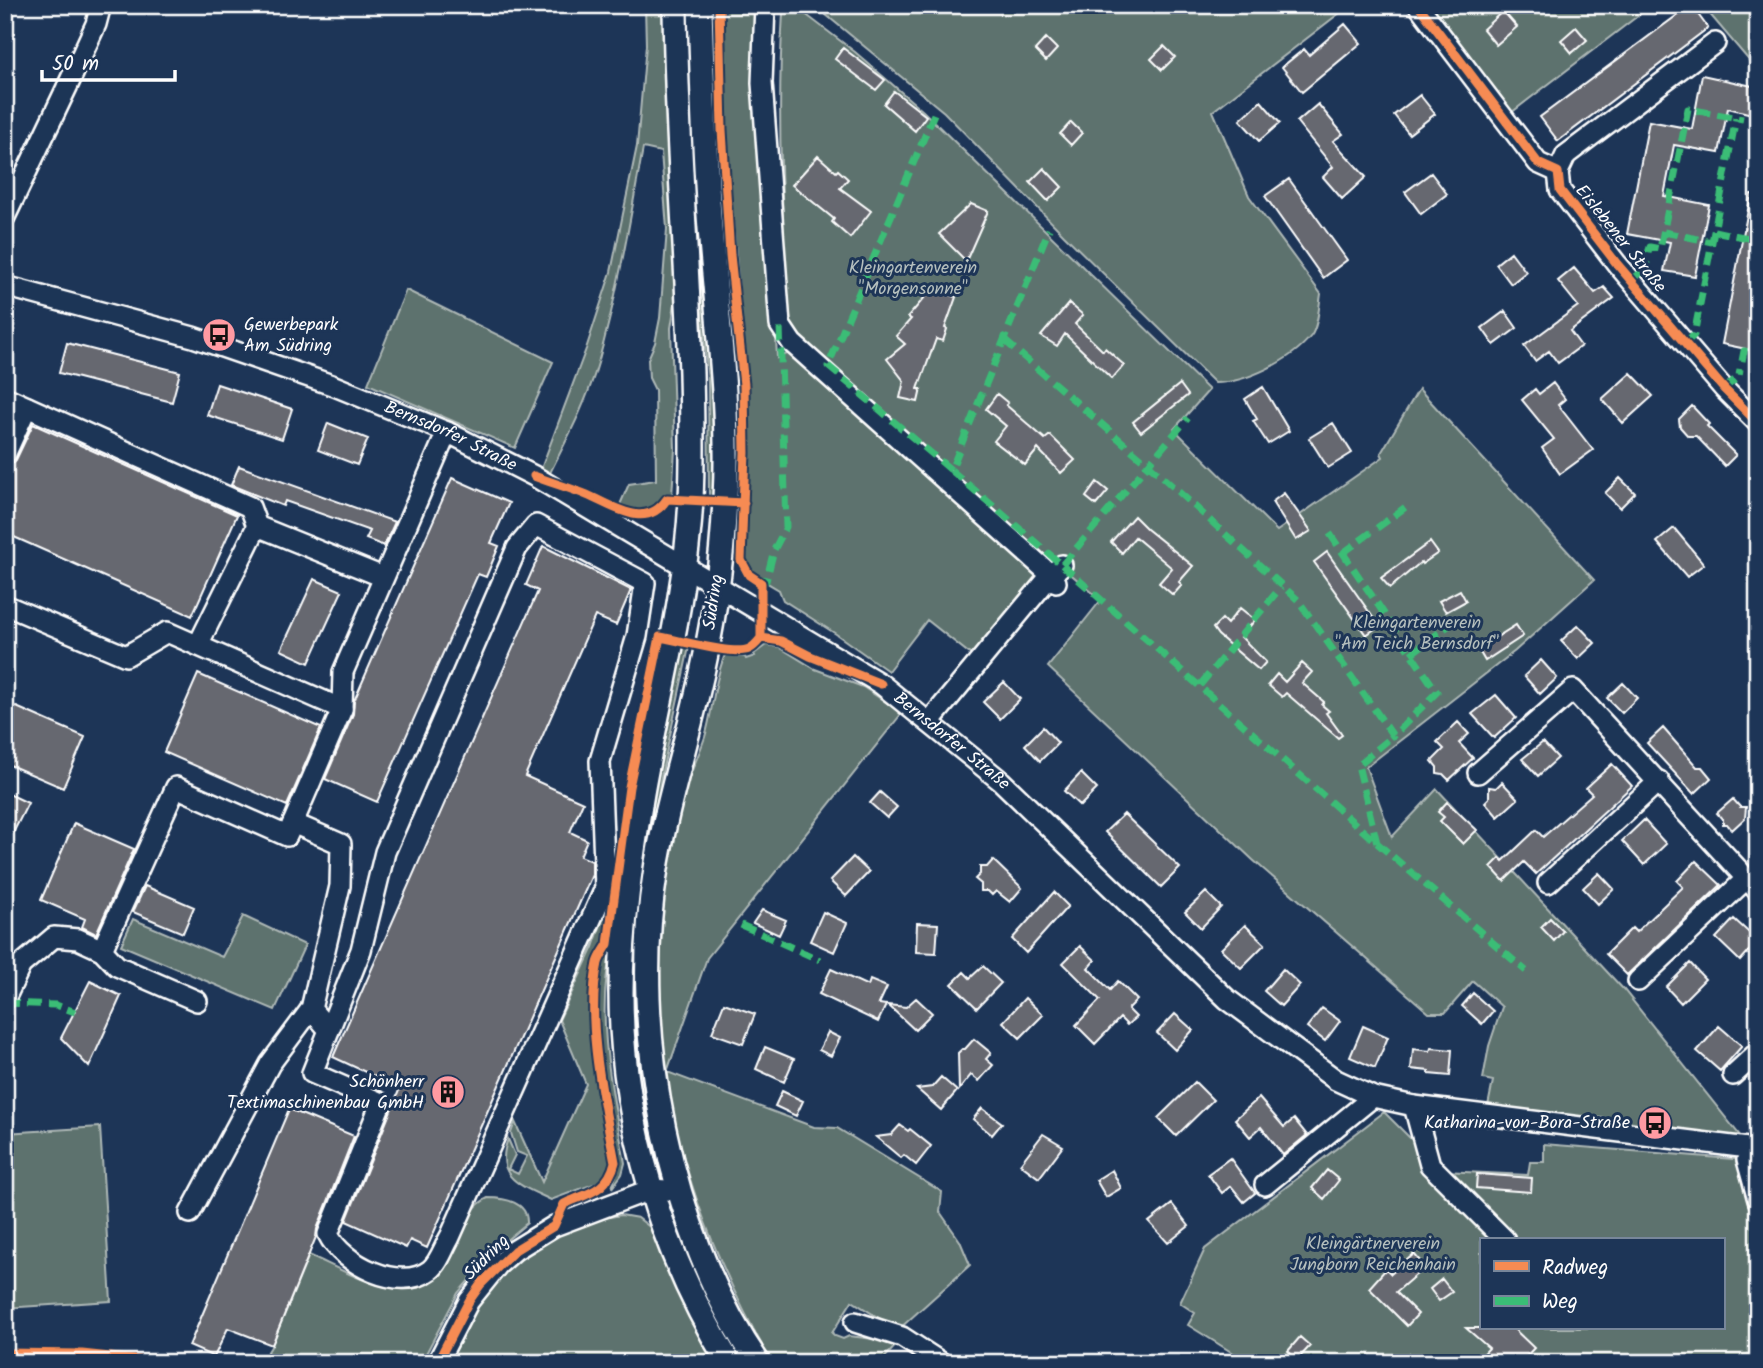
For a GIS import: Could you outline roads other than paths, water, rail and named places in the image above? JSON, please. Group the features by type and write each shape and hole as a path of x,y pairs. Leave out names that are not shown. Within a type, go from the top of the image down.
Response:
{"main road":[{"name":"Südring","path":"675,5 692,451 691,500 674,639 643,790 629,881 621,996 625,1058 638,1145 676,1258 706,1323 729,1363"},
{"name":"Südring","path":"700,5 707,195 726,431 725,502 717,584 699,686 661,844 650,906 648,1018 651,1057 680,1191 697,1241 720,1294 744,1342 758,1363"}],"street":[{"path":"5,217 96,24 102,5"},
{"path":"765,5 762,83 780,325 792,343 1056,574 930,721"},
{"name":"Eislebener Straße","path":"1418,5 1538,163 1558,172 1560,190 1617,264 1724,389 1758,423"},
{"path":"1558,172 1566,155 1715,43"},
{"name":"Bernsdorfer Straße","path":"5,286 201,340 332,385 447,432 534,477 717,584 881,684 930,721 1001,781 1227,999 1336,1080 1373,1097 1414,1106 1748,1148 1747,1160 1758,1199"},
{"path":"5,397 250,507 257,526 198,645"},
{"path":"5,456 27,407"},
{"path":"102,950 176,787 287,836 342,709 343,672 447,432"},
{"path":"536,525 645,583 637,636 600,761 605,888 450,1237 433,1268 418,1278 399,1278 353,1263 334,1247 328,1234 381,1103 312,1073 329,1030 362,950 385,852 517,548 536,525"},
{"path":"257,526 383,578"},
{"path":"5,605 126,656 167,632 342,709"},
{"path":"1478,773 1573,690 1752,885 1638,981"},
{"path":"1548,883 1659,781"},
{"path":"190,1213 270,1064 311,1009 340,886 341,844 293,823"},
{"path":"5,999 21,965 54,937 78,939 102,950 117,965 197,1001"},
{"path":"311,1009 329,1030"},
{"path":"1733,1075 1758,1052"},
{"path":"1265,1185 1373,1097"},
{"path":"1414,1106 1430,1165 1503,1238"},
{"name":"Südring","path":"437,1363 469,1301 498,1265 515,1250 554,1226 652,1189 680,1191"},
{"path":"855,1322 902,1337 942,1363"}],"place":[{"name":"Gewerbepark Am Südring","path":"219,335"},
{"name":"Schönherr Textimaschinenbau GmbH","path":"448,1092"},
{"name":"Katharina-von-Bora-Straße","path":"1655,1123"}],"park label":[{"name":"Kleingartenverein \"Morgensonne\"","path":"913,278"},
{"name":"Kleingartenverein \"Am Teich Bernsdorf\"","path":"1417,633"},
{"name":"Kleingärtnerverein Jungborn Reichenhain","path":"1373,1254"}]}
